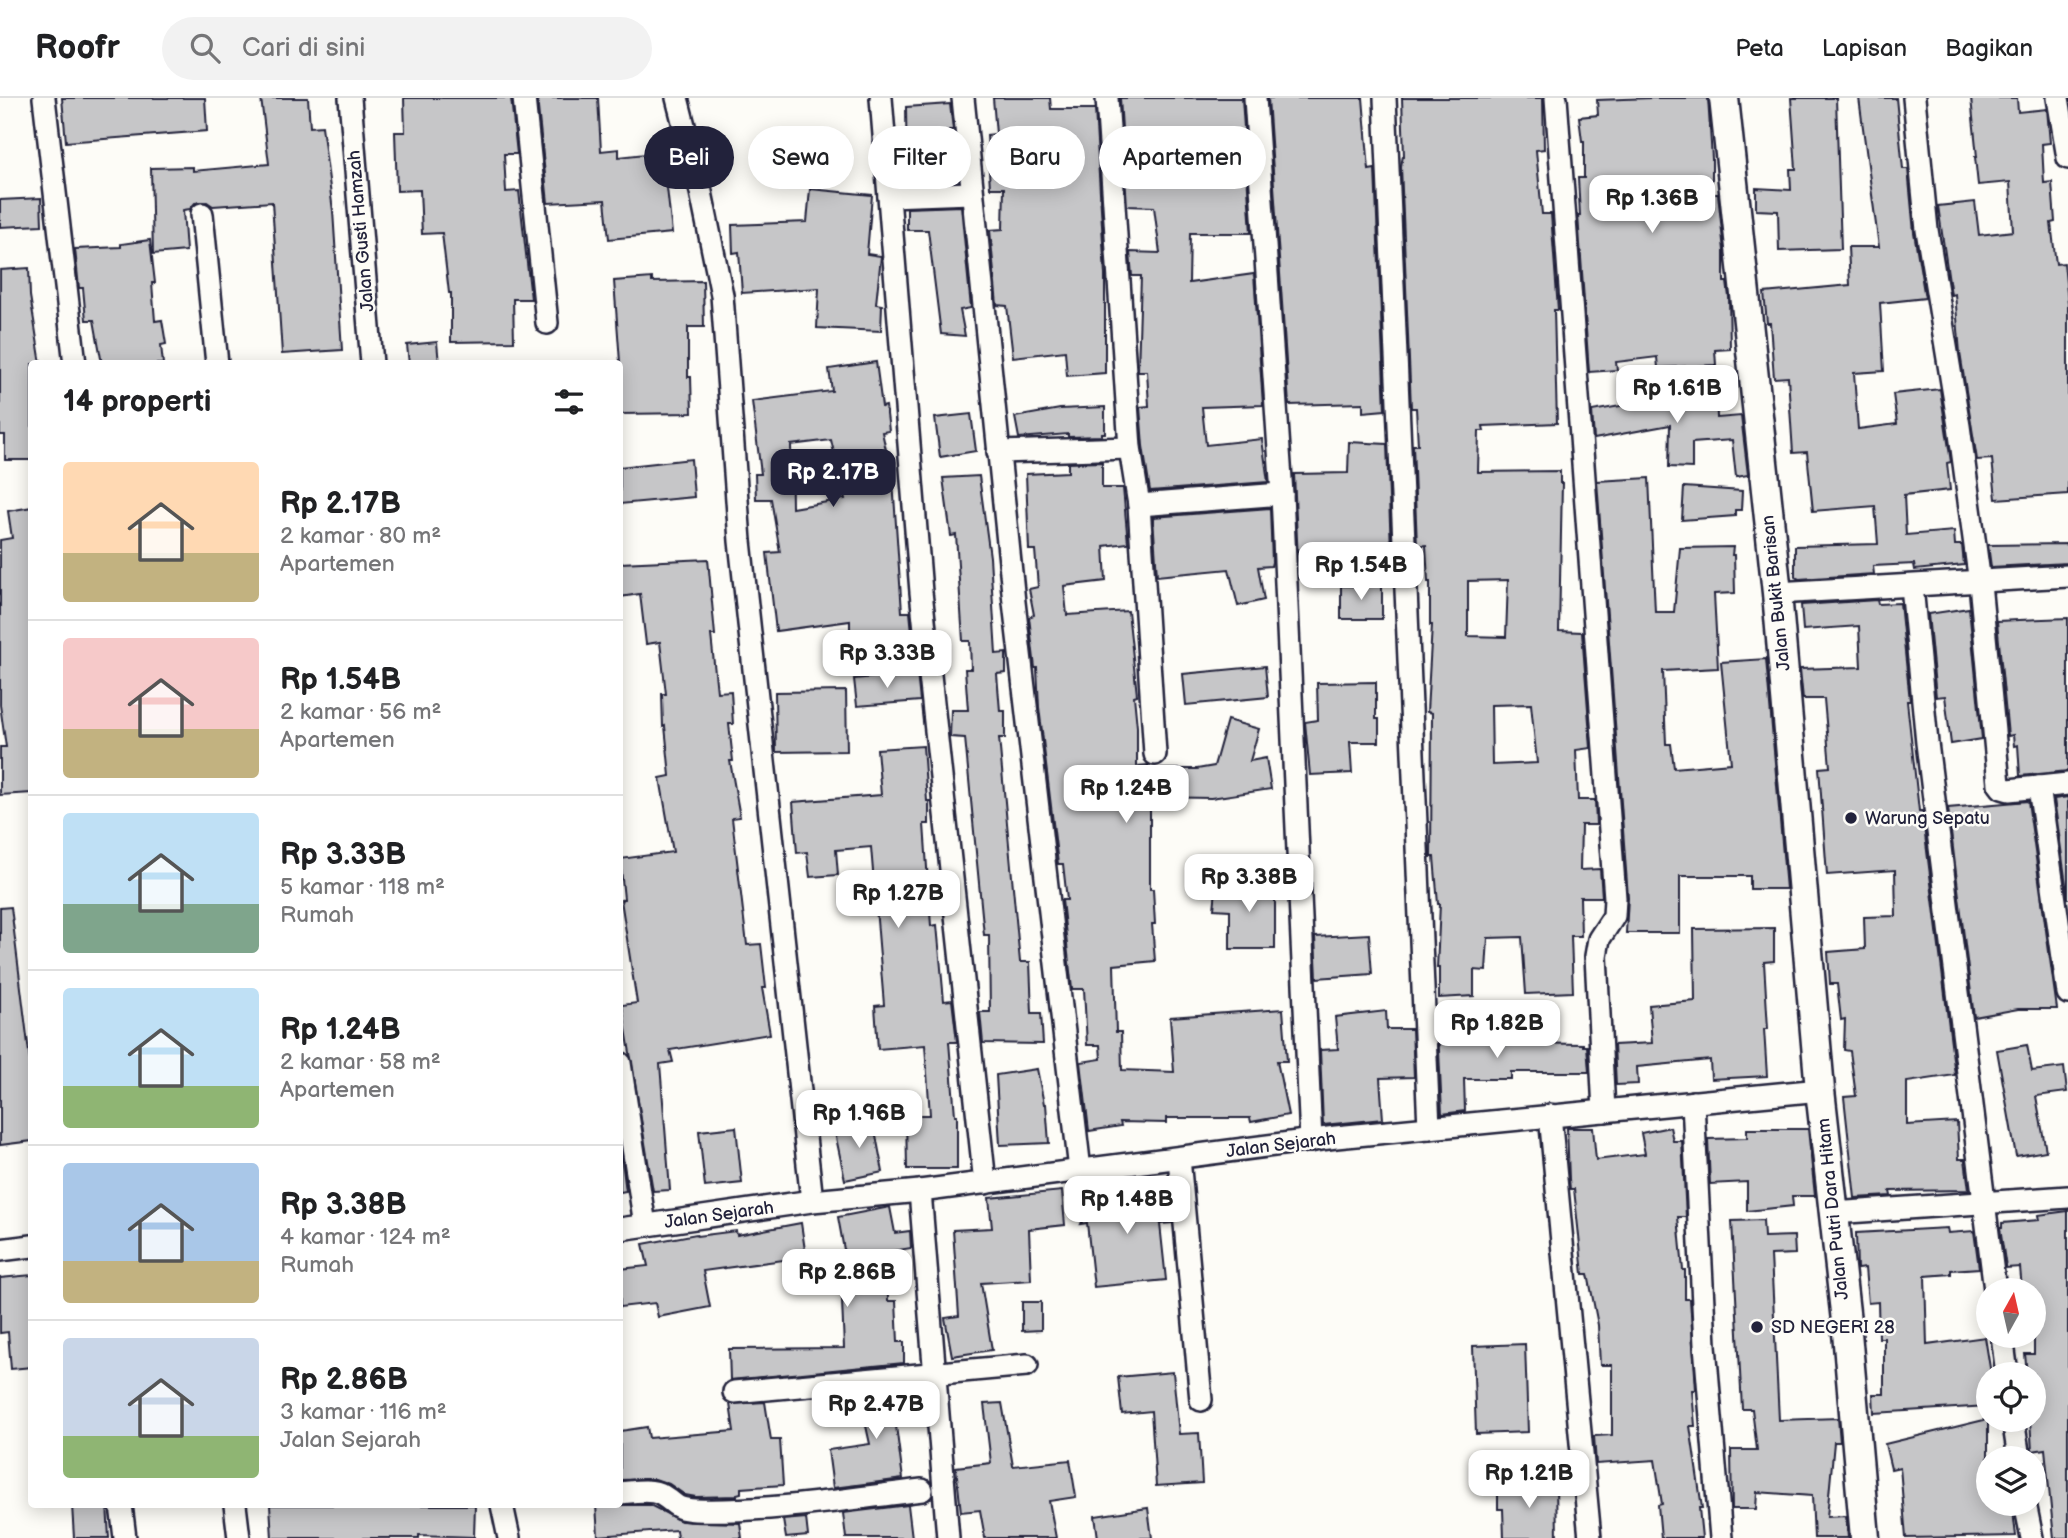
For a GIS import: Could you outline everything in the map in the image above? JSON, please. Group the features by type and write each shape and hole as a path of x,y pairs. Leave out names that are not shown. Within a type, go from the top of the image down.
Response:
{"street":[{"path":"44,98 75,360"},
{"name":"Jalan Gusti Hamzah","path":"350,98 372,360"},
{"path":"524,98 547,323"},
{"path":"677,98 704,203 722,295 740,541 812,1201"},
{"path":"881,98 921,592 985,1183"},
{"path":"963,98 998,452 1080,1170"},
{"path":"1107,98 1130,448 1139,505 1155,754"},
{"path":"1255,98 1282,494 1311,1141"},
{"path":"1385,98 1429,1128"},
{"path":"1556,98 1615,898 1614,916 1599,939 1596,956 1604,1111"},
{"name":"Jalan Bukit Barisan","path":"1724,98 1777,593 1819,1090"},
{"path":"1914,98 1927,230 1959,426 1980,583 1999,784 2008,790 2068,785"},
{"path":"2059,98 2068,158"},
{"path":"889,196 971,193"},
{"path":"202,214 217,360"},
{"path":"998,452 1130,448"},
{"path":"1139,505 1282,494"},
{"path":"1777,593 2068,576"},
{"path":"1912,586 1927,743 1993,1278"},
{"path":"2039,787 2068,993"},
{"path":"623,1082 645,1225"},
{"name":"Jalan Sejarah","path":"623,1229 812,1201 920,1191 1311,1141 1819,1090"},
{"name":"Jalan Putri Dara Hitam","path":"1819,1090 1846,1321 1866,1538"},
{"path":"1693,1102 1705,1345 1721,1538"},
{"path":"1550,1115 1590,1538"},
{"path":"1178,1158 1201,1400"},
{"path":"920,1191 948,1538"},
{"path":"1833,1213 2068,1196"},
{"path":"0,1250 28,1246"},
{"path":"734,1392 1027,1365"},
{"path":"623,1493 655,1492 664,1496 672,1506 696,1510 817,1503 922,1490"},
{"path":"121,1508 125,1538"},
{"path":"235,1508 239,1538"},
{"path":"503,1508 509,1538"},
{"path":"2028,1516 2032,1538"}],"building":[{"path":"62,98 205,98 207,131 66,142"},
{"path":"261,98 308,98 310,127 322,126 333,211 342,350 282,354 272,202 213,206 207,202 195,203 190,209 183,210 186,251 153,254 151,168 193,167 193,171 269,164"},
{"path":"404,98 511,98 517,154 504,154 506,192 519,191 531,299 513,299 514,341 451,342 451,293 442,233 422,234 420,190 397,191 395,132 405,132"},
{"path":"537,98 598,98 601,151 619,149 619,157 644,154 644,189 667,189 672,233 609,239 605,200 548,203"},
{"path":"993,98 1050,98 1051,109 1095,109 1105,275 1105,373 1067,376 1065,351 1013,357 1007,306 997,305 990,230 1003,229 1004,189 1085,189 1085,126 995,126"},
{"path":"1120,98 1242,98 1244,126 1122,126"},
{"path":"1268,98 1363,98 1369,170 1375,169 1385,410 1363,412 1363,403 1289,405"},
{"path":"1402,98 1543,98 1544,149 1536,150 1542,214 1551,214 1558,310 1554,310 1557,423 1483,426 1484,431 1479,431 1478,472 1560,471 1559,631 1582,632 1591,748 1576,750 1578,800 1595,800 1596,825 1581,825 1580,870 1600,869 1602,897 1580,897 1581,936 1571,936 1573,992 1526,994 1522,937 1488,938 1486,971 1474,970 1474,996 1439,998 1437,968 1440,904 1434,857 1431,857 1432,713 1427,712 1432,625 1426,545 1417,546 1413,445 1418,445 1416,408 1411,408 1401,166 1404,156","holes":["1508,580 1506,637 1468,636 1468,581","1531,704 1537,763 1492,765 1491,705"]},
{"path":"1708,98 1712,194 1718,194 1724,251 1724,282 1727,282 1729,297 1730,349 1715,350 1716,365 1658,368 1657,357 1616,362 1617,370 1589,372 1578,215 1578,178 1584,178 1584,141 1579,117 1598,115 1597,100"},
{"path":"1791,98 1836,98 1841,249 1779,251 1778,211 1756,210 1756,188 1791,190 1790,169 1796,169"},
{"path":"1859,98 1896,98 1903,169 1908,169 1914,232 1925,298 1880,303 1884,371 1854,373 1858,429 1897,424 1893,394 1940,389 1951,462 1947,463 1950,490 1904,495 1906,535 1954,531 1955,545 1962,545 1964,565 1915,570 1914,564 1873,566 1874,574 1799,579 1795,577 1795,546 1878,544 1875,506 1813,511 1807,452 1793,453 1788,377 1774,378 1770,323 1767,323 1764,293 1850,285 1848,247 1879,247"},
{"path":"1971,98 2017,98 2018,112 2047,109 2050,143 2042,144 2044,183 2052,182 2055,222 2051,223 2056,264 2064,263 2068,303 2068,494 1996,499 1992,459 1977,460 1960,353 1955,294 1951,295 1938,206 1975,202 1979,235 2013,231 2010,182 1978,185"},
{"path":"950,104 953,126 906,126 906,107"},
{"path":"810,189 872,195 867,254 881,256 876,304 882,305 881,331 817,328 819,288 742,293 739,252 733,253 732,225 807,222"},
{"path":"1126,189 1248,189 1251,233 1190,233 1189,283 1254,274 1263,405 1202,407 1206,445 1262,439 1268,482 1150,491 1140,407 1149,406 1147,371 1138,371 1141,276 1132,276 1130,252 1160,253 1154,207 1127,206"},
{"path":"41,198 42,225 0,227 0,200"},
{"path":"961,206 971,308 960,310 965,336 941,334 928,230 907,230 907,208"},
{"path":"150,240 155,283 152,283 155,321 162,320 166,344 161,345 163,360 101,360 94,320 86,320 75,249 121,247 121,244"},
{"path":"29,268 30,296 40,360 28,360 28,460 5,460 5,435 0,435 0,270"},
{"path":"652,278 652,282 703,281 704,327 688,327 688,377 691,377 692,413 623,414 623,360 620,360 614,281"},
{"path":"437,342 439,360 409,360 407,345"},
{"path":"876,362 882,407 886,406 889,431 882,432 893,481 902,612 910,612 913,642 850,644 850,621 776,631 767,553 780,552 771,499 756,499 755,474 761,474 752,401 832,391 829,369","holes":["831,440 845,499 792,508 791,445"]},
{"path":"1716,389 1717,418 1741,416 1748,475 1736,477 1732,440 1692,443 1692,468 1669,467 1670,425 1594,439 1592,411"},
{"path":"1105,407 1105,433 1102,433 1102,436 1068,437 1068,434 1019,438 1015,417 1060,409"},
{"path":"971,414 976,451 940,457 935,418"},
{"path":"1349,442 1387,444 1391,550 1339,559 1298,561 1294,474 1348,473"},
{"path":"691,459 694,497 623,504 623,467"},
{"path":"1102,462 1102,488 1123,488 1128,543 1104,546 1106,581 1064,586 1067,615 1128,611 1137,695 1134,696 1137,766 1148,765 1148,769 1197,769 1214,766 1227,720 1259,729 1250,761 1266,758 1271,789 1211,798 1152,797 1150,889 1153,889 1155,961 1114,965 1116,1032 1121,1032 1122,1070 1174,1072 1170,1017 1283,1009 1287,1061 1277,1061 1288,1115 1251,1122 1250,1118 1167,1118 1167,1123 1120,1122 1121,1126 1089,1131 1081,1062 1101,1059 1100,1045 1087,1045 1084,989 1072,989 1062,900 1067,900 1063,864 1058,864 1029,617 1034,615 1029,589 1038,587 1035,550 1029,550 1026,474 1068,472 1068,463"},
{"path":"979,476 990,557 996,654 1006,653 1006,673 997,674 1000,711 1005,711 1005,738 999,738 1020,962 1030,962 1032,1013 1041,1013 1043,1044 983,1043 980,1012 990,1012 989,935 984,935 965,738 950,737 951,710 968,710 965,669 971,669 970,641 963,641 956,535 951,536 943,478"},
{"path":"1649,478 1655,612 1674,612 1680,548 1733,547 1734,555 1735,593 1714,594 1718,668 1663,671 1666,744 1671,744 1674,768 1731,763 1721,662 1766,659 1786,889 1750,889 1750,876 1680,876 1680,933 1626,933 1628,897 1597,481"},
{"path":"1684,487 1742,491 1741,510 1735,510 1735,516 1682,520"},
{"path":"28,508 28,793 0,795 0,747 6,747 0,705 0,540 12,538 8,511"},
{"path":"1270,508 1272,562 1271,566 1258,567 1264,600 1238,606 1229,569 1157,576 1153,517"},
{"path":"2068,544 2068,563 1991,567 1988,545"},
{"path":"708,559 715,635 711,635 717,692 731,691 733,724 729,724 733,761 730,761 740,817 732,818 747,945 761,944 766,988 762,988 770,1034 670,1050 673,1062 660,1064 670,1190 653,1191 623,1011 623,1005 637,1003 623,913 623,859 673,852 660,778 670,776 665,726 663,727 662,694 666,694 660,642 646,644 640,594 623,597 623,563"},
{"path":"1341,586 1382,586 1382,619 1341,619"},
{"path":"1877,600 1878,604 1900,603 1919,811 1922,811 1955,1075 1907,1082 1907,1125 1957,1122 1959,1159 1965,1159 1969,1190 1890,1191 1891,1196 1855,1198 1844,1097 1856,1096 1850,1051 1844,1050 1845,1019 1841,1020 1837,984 1830,984 1828,952 1865,949 1864,917 1896,916 1895,870 1827,875 1819,768 1830,767 1824,699 1803,699 1800,669 1861,667 1859,626 1803,630 1801,605"},
{"path":"1969,608 1982,739 1951,744 1945,696 1936,697 1928,614"},
{"path":"2068,618 2068,771 2020,776 2018,745 2014,746 2013,735 2008,736 1997,621"},
{"path":"1265,666 1268,697 1186,705 1183,674"},
{"path":"917,673 920,701 857,706 854,679"},
{"path":"1376,682 1379,742 1350,742 1352,773 1310,775 1305,722 1318,720 1317,683"},
{"path":"846,691 847,751 776,752 775,692"},
{"path":"923,746 929,801 929,824 924,824 931,926 937,925 944,1001 952,1000 957,1042 949,1042 957,1115 957,1169 907,1169 906,1115 930,1115 925,1045 878,1049 875,1006 884,1005 871,847 836,850 838,875 810,877 807,852 797,853 793,802 881,795 877,749"},
{"path":"2068,797 2068,899 2054,799"},
{"path":"2028,801 2057,1009 2018,1009 1974,1017 1948,808"},
{"path":"1217,880 1275,886 1275,949 1230,949 1230,910 1214,909"},
{"path":"11,907 28,1045 28,1142 0,1145 0,908"},
{"path":"1774,928 1774,961 1764,962 1768,1029 1764,1029 1767,1076 1711,1079 1710,1060 1637,1067 1638,1084 1616,1085 1614,1045 1652,1043 1649,1005 1695,1001 1694,929"},
{"path":"1369,934 1372,974 1317,978 1315,937"},
{"path":"1386,1011 1387,1029 1412,1029 1414,1077 1380,1078 1383,1119 1323,1125 1320,1050 1338,1049 1335,1017"},
{"path":"1438,1029 1511,1030 1511,1043 1583,1044 1587,1046 1589,1072 1511,1072 1511,1079 1464,1079 1465,1111 1442,1114"},
{"path":"2027,1045 2032,1071 2064,1067 2067,1092 2036,1096 2046,1151 2016,1156 1997,1050"},
{"path":"1037,1069 1046,1104 1049,1143 1000,1145 996,1075"},
{"path":"873,1120 883,1172 845,1180 834,1128"},
{"path":"736,1127 742,1183 705,1187 699,1131"},
{"path":"1670,1127 1673,1141 1682,1141 1686,1217 1678,1217 1685,1270 1685,1299 1690,1299 1696,1390 1692,1390 1695,1426 1690,1426 1702,1508 1699,1508 1702,1538 1661,1538 1658,1505 1662,1504 1655,1460 1596,1464 1594,1436 1612,1435 1612,1365 1600,1365 1598,1325 1588,1274 1583,1274 1574,1189 1570,1189 1569,1179 1567,1128 1593,1128 1596,1160 1645,1154 1641,1133"},
{"path":"1747,1129 1808,1129 1815,1196 1792,1196 1793,1206 1747,1211 1747,1182 1710,1184 1708,1139 1747,1138"},
{"path":"623,1168 626,1191 623,1192"},
{"path":"1100,1182 1154,1207 1153,1183 1168,1183 1172,1223 1160,1224 1166,1280 1094,1287 1087,1223 1081,1224"},
{"path":"1062,1191 1065,1225 1029,1229 1031,1280 981,1283 992,1350 952,1356 945,1318 959,1316 953,1230 992,1228 989,1198"},
{"path":"890,1207 895,1233 910,1231 911,1248 887,1252 888,1301 896,1301 898,1342 904,1342 904,1363 730,1380 729,1349 844,1348 841,1277 849,1277 838,1217"},
{"path":"2068,1211 2068,1538 2054,1538 2046,1446 2032,1446 2031,1432 2046,1432 2046,1362 2026,1362 2025,1354 2034,1354 2034,1348 2046,1348 2046,1278 2021,1278 2020,1267 2006,1268 2000,1228 2002,1223 2039,1220 2038,1215"},
{"path":"1763,1220 1764,1237 1794,1236 1795,1254 1771,1255 1779,1420 1838,1418 1840,1442 1834,1442 1827,1517 1846,1516 1848,1538 1814,1538 1812,1496 1757,1492 1756,1509 1732,1509 1731,1450 1757,1450 1752,1409 1742,1409 1732,1221"},
{"path":"801,1223 806,1257 703,1271 710,1307 658,1317 655,1303 623,1307 623,1269 648,1266 643,1244 696,1234 736,1231 737,1235"},
{"path":"1947,1228 1948,1233 1974,1231 1979,1268 1951,1270 1951,1274 1925,1276 1927,1345 1976,1338 1976,1348 1987,1348 1989,1362 1976,1362 1976,1407 1874,1413 1873,1394 1884,1394 1884,1338 1879,1338 1878,1302 1868,1303 1865,1268 1857,1269 1856,1233"},
{"path":"28,1275 28,1367 11,1369 8,1332 0,1333 0,1278"},
{"path":"1022,1302 1041,1302 1041,1330 1022,1331"},
{"path":"1525,1344 1528,1432 1476,1434 1473,1346"},
{"path":"1173,1372 1179,1434 1199,1433 1202,1483 1156,1486 1151,1411 1122,1414 1118,1377"},
{"path":"905,1389 905,1393 916,1391 923,1420 896,1426 903,1479 833,1488 828,1450 870,1444 859,1394"},
{"path":"765,1402 771,1440 780,1440 783,1485 741,1488 741,1493 737,1496 696,1497 685,1495 669,1484 655,1479 623,1480 623,1431 647,1427 649,1438 734,1431 730,1404"},
{"path":"1002,1403 1013,1466 1070,1460 1076,1497 1049,1501 1056,1538 985,1538 980,1510 961,1512 956,1467 991,1463 984,1404"},
{"path":"1976,1422 1976,1432 1988,1432 1988,1446 1976,1446 1976,1516 2014,1516 2016,1536 1906,1538 1900,1467 1891,1469 1885,1444"},
{"path":"1556,1483 1557,1538 1504,1538 1503,1509 1498,1509 1498,1484"},
{"path":"650,1505 681,1521 740,1523 742,1538 677,1538 676,1530 598,1536 596,1508"},
{"path":"908,1505 912,1538 846,1538 843,1513"},
{"path":"72,1508 107,1508 109,1538 74,1538"},
{"path":"270,1508 475,1508 474,1537 419,1535 419,1538 272,1538"},
{"path":"1148,1508 1152,1538 1098,1538 1095,1516"},
{"path":"806,1518 808,1536 786,1538 783,1520"}],"place":[{"name":"Warung Sepatu","path":"1851,818"},
{"name":"SD NEGERI 28","path":"1757,1327"}]}
